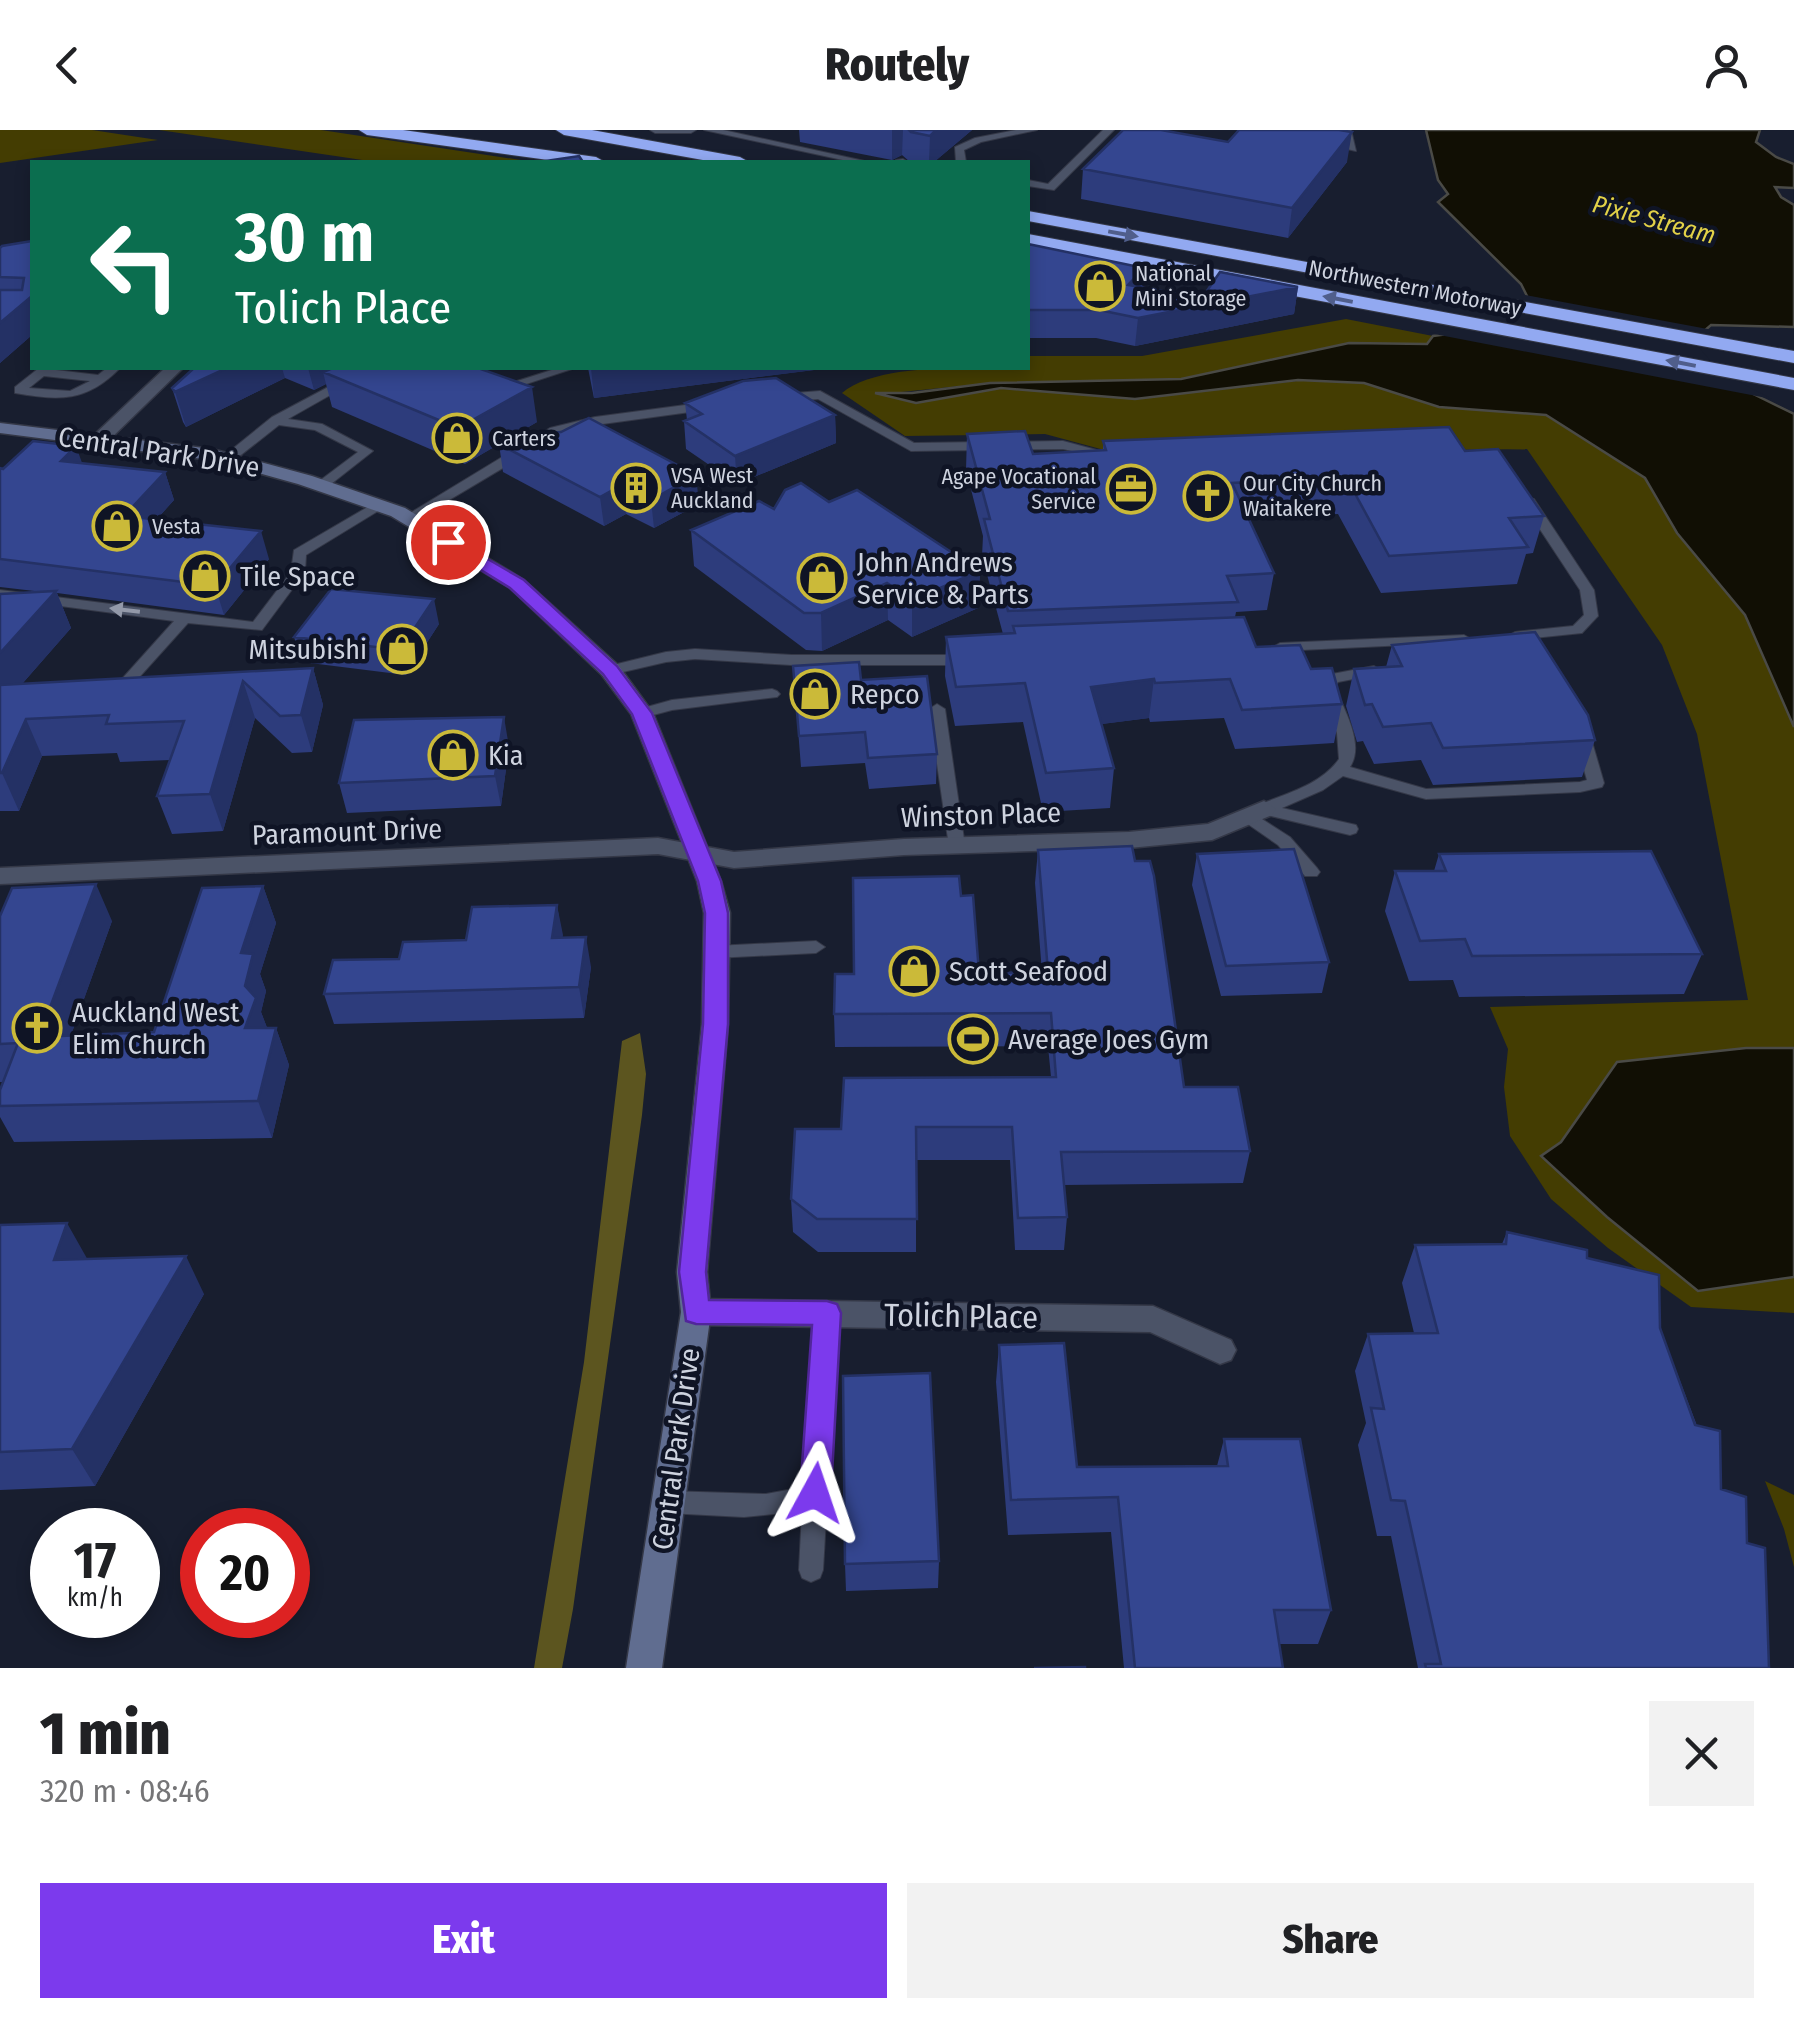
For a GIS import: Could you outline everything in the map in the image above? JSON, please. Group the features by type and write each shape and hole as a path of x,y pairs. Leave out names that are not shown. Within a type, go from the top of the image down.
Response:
{"highway":[{"path":"367,130 582,160"},
{"path":"445,130 607,160"},
{"path":"564,130 729,160"},
{"name":"Northwestern Motorway","path":"1030,216 1794,357"},
{"name":"Northwestern Motorway","path":"1030,240 1786,382"}],"main road":[{"name":"Central Park Drive","path":"0,428 227,459 320,485 409,518 517,584 610,670 642,713 710,881 717,913 716,1024 692,1272 696,1312 644,1668"}],"street":[{"path":"100,439 172,370"},
{"name":"Winston Place","path":"696,853 734,860 787,854 1128,840 1212,832 1256,812"},
{"name":"Paramount Drive","path":"0,876 658,846 696,853"},
{"name":"Tolich Place","path":"696,1312 1153,1319 1220,1350"}],"lane":[{"path":"654,130 691,130"},
{"path":"709,130 853,160"},
{"path":"960,160 959,149 978,140 1032,130"},
{"path":"1030,184 1050,188 1109,130"},
{"path":"1346,130 1352,150"},
{"path":"20,390 43,370 101,379"},
{"path":"0,390 72,396 86,393 112,370"},
{"path":"227,459 276,420 302,392 343,370"},
{"path":"276,420 368,370"},
{"path":"480,385 494,389 513,386 563,370"},
{"path":"773,398 820,395 910,447 1063,445 1116,457 1135,456"},
{"path":"409,518 555,431 595,420 721,404"},
{"path":"276,420 318,426 368,452 320,485"},
{"path":"1503,637 1576,630 1592,616 1587,590 1524,495"},
{"path":"0,594 257,627 298,572 299,553 378,505"},
{"path":"129,680 184,618"},
{"path":"1259,648 1485,638"},
{"path":"610,670 666,656 696,654 844,662 985,660"},
{"path":"1256,812 1342,770 1349,748 1327,687 1332,678 1384,670"},
{"path":"642,713 672,705 772,694"},
{"path":"938,710 956,846"},
{"path":"1342,770 1426,794 1596,783 1580,728 1572,715"},
{"path":"1256,812 1350,829"},
{"path":"1256,812 1311,872"},
{"path":"714,952 816,947"},
{"path":"811,1570 827,1313"},
{"path":"667,1502 771,1504 806,1500 815,1493"}],"shaded area":[{"path":"0,130 92,130 158,140 0,163"},
{"path":"159,130 321,130 521,160 362,160"},
{"path":"1346,319 1433,336 1427,344 1349,343 1181,379 991,383 881,394 915,403 1001,388 1135,399 1423,367 1794,497 1794,1048 1746,1048 1617,1062 1561,1142 1542,1156 1607,1217 1698,1291 1794,1277 1794,1313 1691,1307 1608,1248 1551,1199 1510,1136 1504,1087 1508,1049 1490,1007 1748,1000 1697,734 1662,645 1527,449 1119,454 1045,434 905,436 842,393 858,383 904,371 1030,370 1030,356 1142,356"},
{"path":"640,1033 646,1074 642,1115 573,1609 562,1668 534,1668 584,1362 622,1041"},
{"path":"1765,1481 1794,1495 1794,1567 1784,1529"}],"water":[{"name":"Pixie Stream","path":"1426,130 1760,130 1756,142 1794,164 1794,188 1775,187 1781,197 1794,205 1794,327 1711,325 1689,344 1717,376 1794,414 1794,727 1745,615 1677,533 1645,478 1546,415 1439,407 1364,383 1298,380 1135,399 1001,388 916,403 875,393 912,393 990,383 1181,379 1349,343 1427,344 1433,336 1540,322 1521,284 1438,202 1448,194 1438,180"},
{"path":"1746,1048 1794,1048 1794,1277 1698,1291 1607,1217 1541,1156 1561,1142 1617,1062"}],"pier":[{"path":"1520,294 1713,330 1696,344 1720,372 1772,399 1429,333 1533,318"}],"building":[{"path":"909,130 936,130 930,136"},
{"path":"1123,130 1161,130 1228,142 1239,130 1352,132 1292,208 1083,169"},
{"path":"30,241 30,298 0,323 0,290 22,290 24,278 0,277 2,246"},
{"path":"1030,244 1144,268 1128,285 1202,298 1220,272 1298,287 1138,318 1099,310 1030,310"},
{"path":"192,370 223,370 175,392 172,388"},
{"path":"484,370 532,387 458,428 323,372"},
{"path":"776,378 835,415 735,456 684,421 702,414 685,403 743,381"},
{"path":"589,418 696,475 651,500 622,485 600,497 499,444 513,436 561,432"},
{"path":"1449,427 1465,451 1498,449 1544,516 1509,518 1528,547 1389,556 1346,477 1232,483 1274,573 1227,576 1238,602 1008,611 984,519 990,519 967,434 1025,431 1033,454 1106,450 1103,441"},
{"path":"33,441 76,446 61,461 165,472 124,516 261,531 215,586 0,559 0,468"},
{"path":"801,483 829,502 857,490 980,571 912,600 887,583 821,613 804,613 691,530 759,501 774,509 785,490"},
{"path":"331,589 434,599 400,650 294,637"},
{"path":"56,591 0,653 0,594"},
{"path":"1244,617 1256,647 1300,645 1311,669 1332,668 1342,704 1242,710 1230,679 1155,683 1154,679 1091,687 1114,768 1046,773 1025,683 956,687 946,637 1015,633 1013,626"},
{"path":"1535,632 1588,715 1595,740 1443,748 1431,723 1383,727 1372,704 1365,705 1354,669 1402,666 1392,645"},
{"path":"859,662 861,680 927,676 937,754 868,758 865,732 799,736 793,666"},
{"path":"313,668 301,715 280,716 243,681 210,794 157,796 184,721 106,724 109,715 26,719 0,773 0,685"},
{"path":"504,717 495,776 339,783 354,720"},
{"path":"1132,846 1135,861 1150,861 1154,876 1184,1087 1238,1087 1250,1151 1061,1152 1067,1217 1018,1218 1012,1127 916,1127 917,1219 817,1219 791,1199 795,1129 841,1129 844,1078 1056,1077 1051,1013 834,1014 835,974 854,974 853,878 959,876 961,896 973,895 979,973 1048,972 1038,850"},
{"path":"1294,849 1329,962 1226,966 1197,854"},
{"path":"1651,851 1702,954 1472,956 1465,939 1420,941 1395,871 1446,871 1439,854"},
{"path":"96,884 39,1037 154,1032 202,888 263,886 241,953 253,954 245,986 256,998 245,1028 276,1028 258,1101 0,1106 0,1090 18,1043 0,1044 0,916 12,888"},
{"path":"557,905 552,938 586,937 579,987 324,994 333,960 399,959 403,942 466,940 472,907"},
{"path":"67,1223 54,1260 186,1256 72,1449 0,1452 0,1225"},
{"path":"1507,1232 1587,1250 1587,1258 1659,1275 1660,1328 1695,1425 1720,1431 1721,1489 1746,1497 1747,1543 1765,1548 1769,1668 1426,1668 1425,1664 1441,1664 1405,1501 1391,1500 1371,1408 1384,1409 1368,1334 1438,1333 1415,1245 1506,1244"},
{"path":"1064,1343 1077,1467 1228,1466 1224,1439 1300,1439 1331,1610 1274,1610 1283,1668 1135,1668 1118,1497 1011,1500 999,1345"},
{"path":"930,1373 939,1561 845,1564 843,1376"}],"place":[{"name":"National Mini Storage","path":"1100,286"},
{"name":"Carters","path":"457,438"},
{"name":"VSA West Auckland","path":"636,488"},
{"name":"Agape Vocational Service","path":"1131,489"},
{"name":"Our City Church Waitakere","path":"1208,496"},
{"name":"Vesta","path":"117,526"},
{"name":"Tile Space","path":"205,576"},
{"name":"John Andrews Service & Parts","path":"822,578"},
{"name":"Mitsubishi","path":"402,649"},
{"name":"Repco","path":"815,694"},
{"name":"Kia","path":"453,755"},
{"name":"Scott Seafood","path":"914,971"},
{"name":"Auckland West Elim Church","path":"37,1028"},
{"name":"Average Joes Gym","path":"973,1039"}],"route":[{"path":"448,542 517,584 610,670 642,713 710,881 717,913 716,1024 692,1272 696,1312 827,1313 815,1493"}]}
